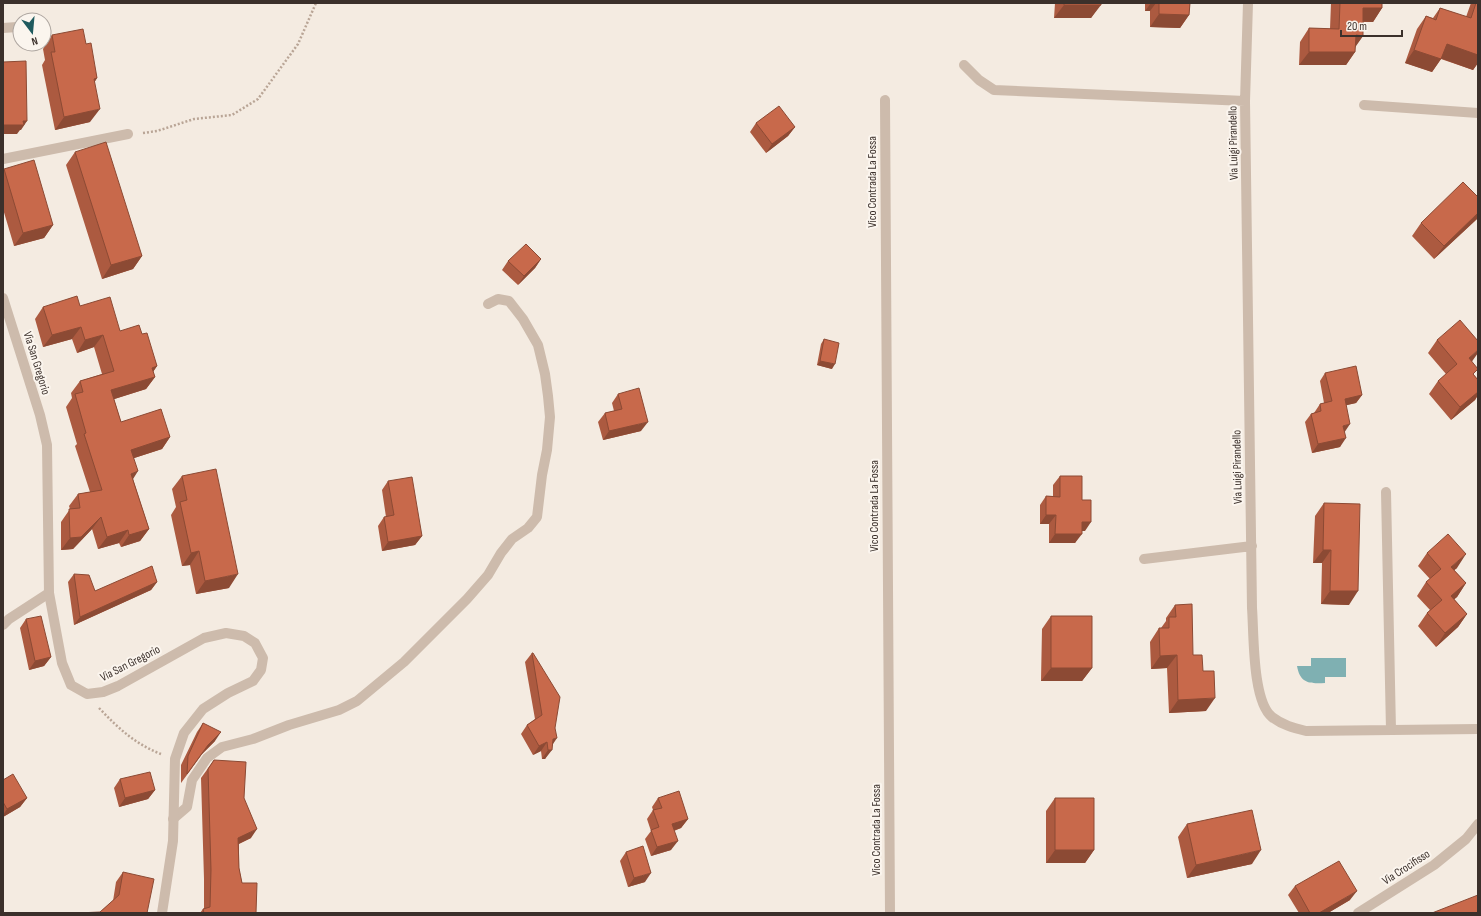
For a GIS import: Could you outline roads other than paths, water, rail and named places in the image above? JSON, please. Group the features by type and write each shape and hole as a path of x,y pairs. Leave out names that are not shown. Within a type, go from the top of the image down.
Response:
{"street":[{"name":"Via Luigi Pirandello","path":"1248,3 1245,101 1252,608 1256,672 1261,700 1271,716 1287,726 1306,731 1478,729"},
{"path":"964,65 979,80 994,90 1245,101"},
{"name":"Vico Contrada La Fossa","path":"885,100 890,913"},
{"path":"1364,105 1478,113"},
{"path":"3,159 128,134"},
{"name":"Via San Gregorio","path":"3,298 40,415 47,445 49,593 62,663 71,685 86,694 103,692 118,686 204,638 226,633 244,636 256,643 262,658 261,670 253,681 228,693 203,709 184,733 175,760 173,841 162,913"},
{"path":"173,819 187,807 192,780 207,758 222,747 253,739 289,725 339,710 357,701 404,662 488,576 501,553 512,539 528,528 537,516 547,450 550,417 545,374 538,345 523,320 509,301 498,299 488,304"},
{"path":"1386,492 1391,730"},
{"path":"1144,559 1252,546"},
{"path":"3,625 9,619 49,593"},
{"name":"Via Crocifisso","path":"1358,913 1434,865 1466,839 1478,824"}],"water":[{"path":"1311,658 1346,658 1346,677 1325,677 1325,683 1310,683 1306,681 1300,676 1297,666 1311,666"}]}
